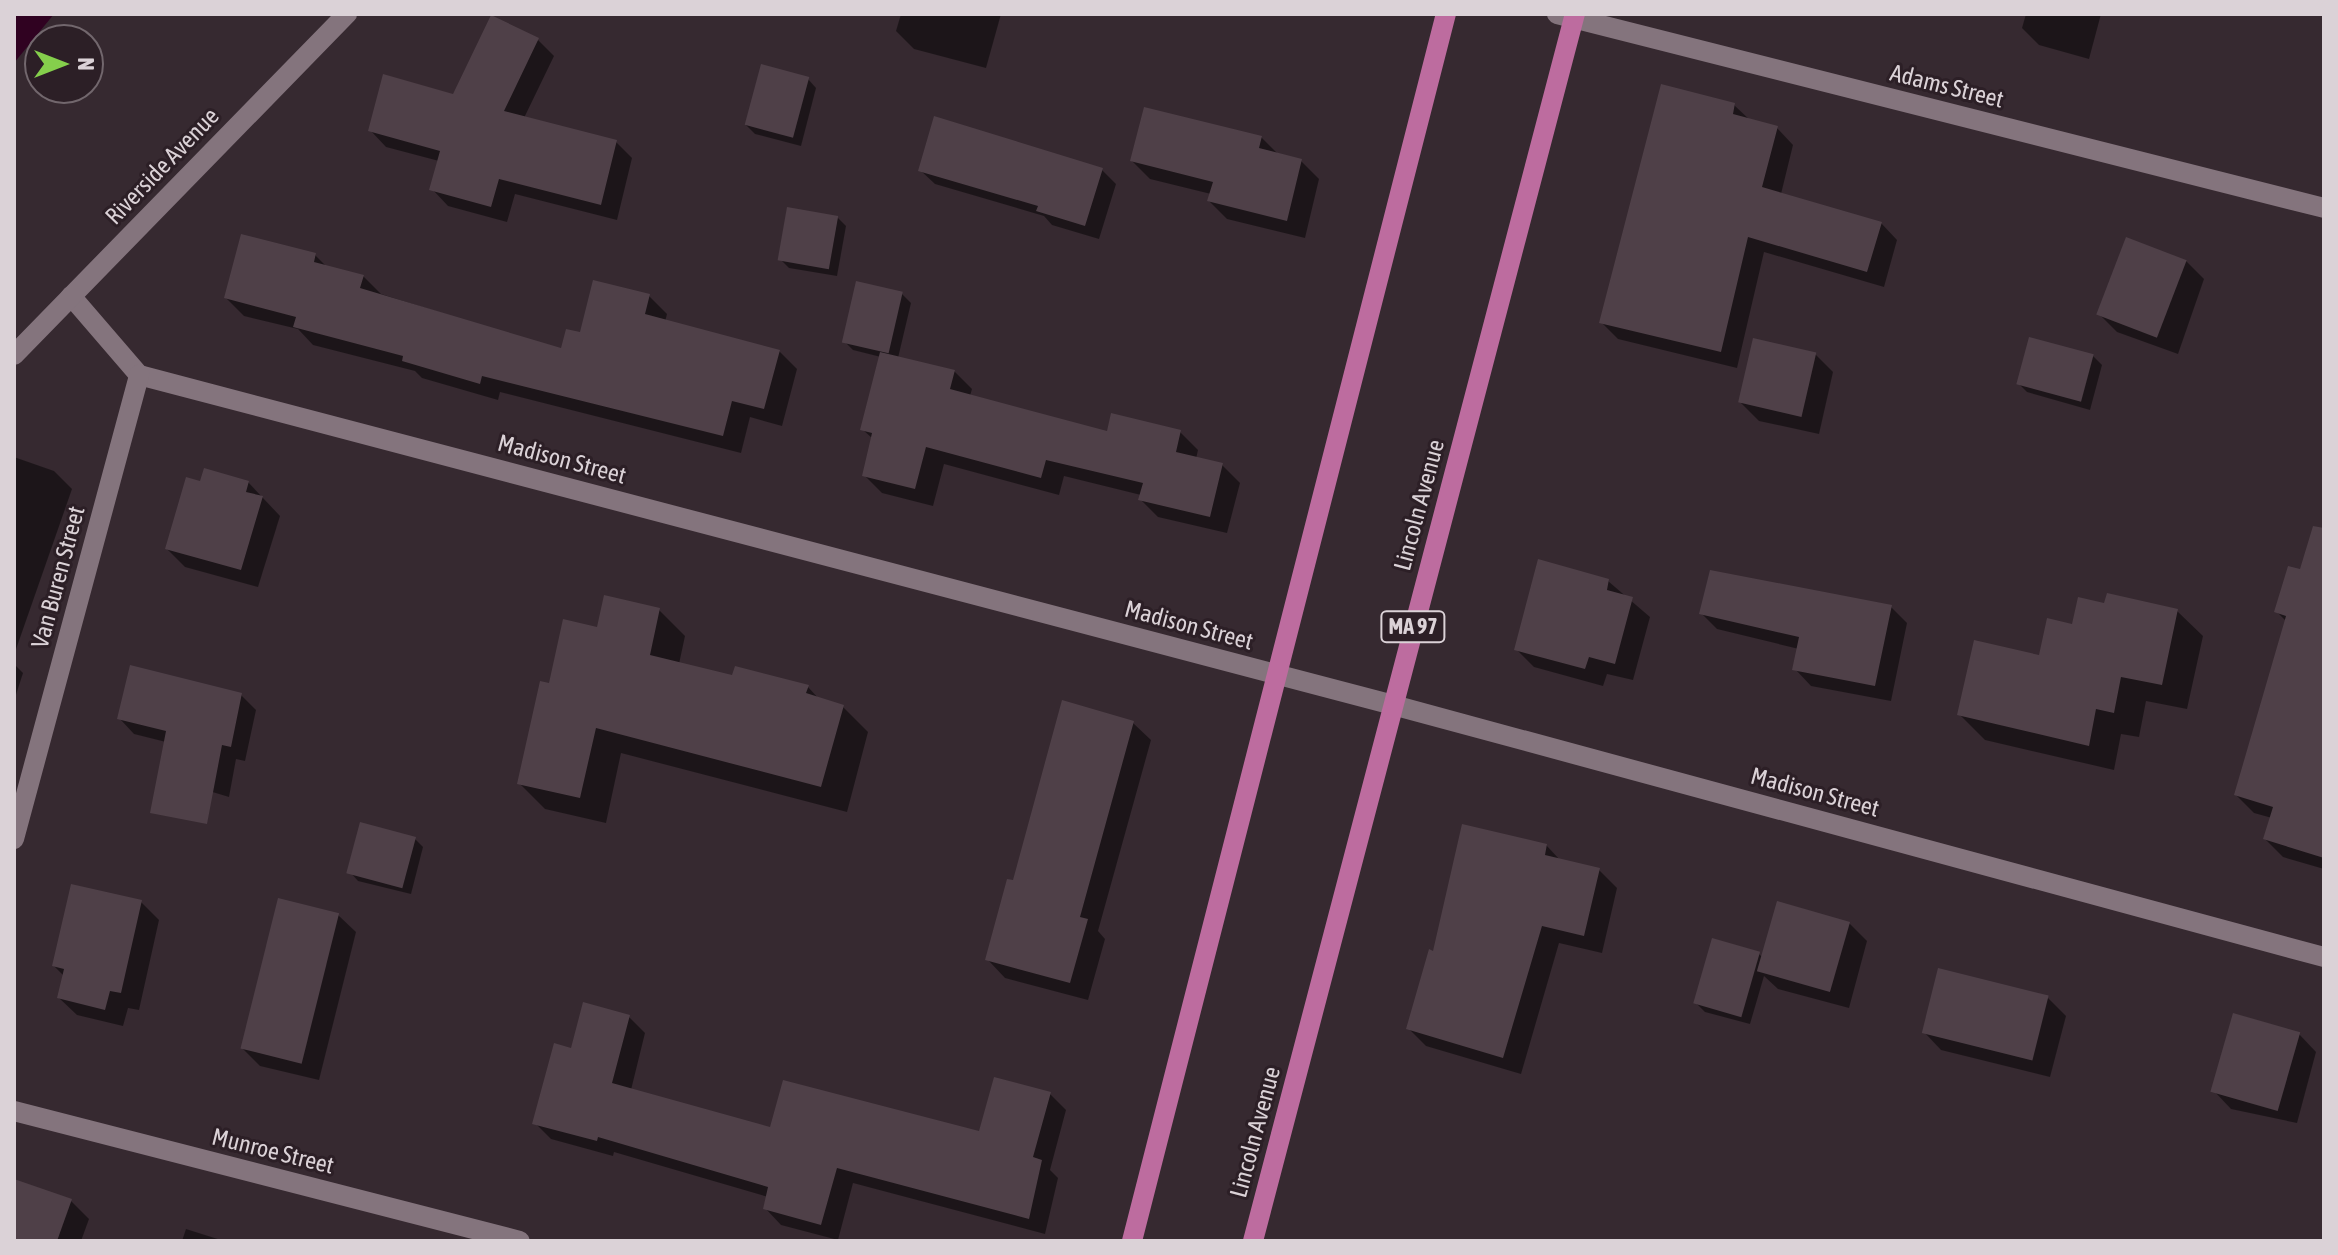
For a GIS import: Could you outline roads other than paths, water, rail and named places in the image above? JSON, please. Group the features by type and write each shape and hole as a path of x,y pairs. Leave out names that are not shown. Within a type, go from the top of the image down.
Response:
{"main road":[{"path":"1132,1241 1446,14"},
{"name":"Lincoln Avenue","path":"1253,1241 1568,15"}],"street":[{"name":"Riverside Avenue","path":"14,355 347,14"},
{"name":"Adams Street","path":"1568,15 2324,208"},
{"path":"71,296 139,375"},
{"name":"Madison Street","path":"139,375 1393,705 2324,957"},
{"name":"Van Buren Street","path":"14,839 139,375"},
{"name":"Munroe Street","path":"14,1111 520,1241"}]}
